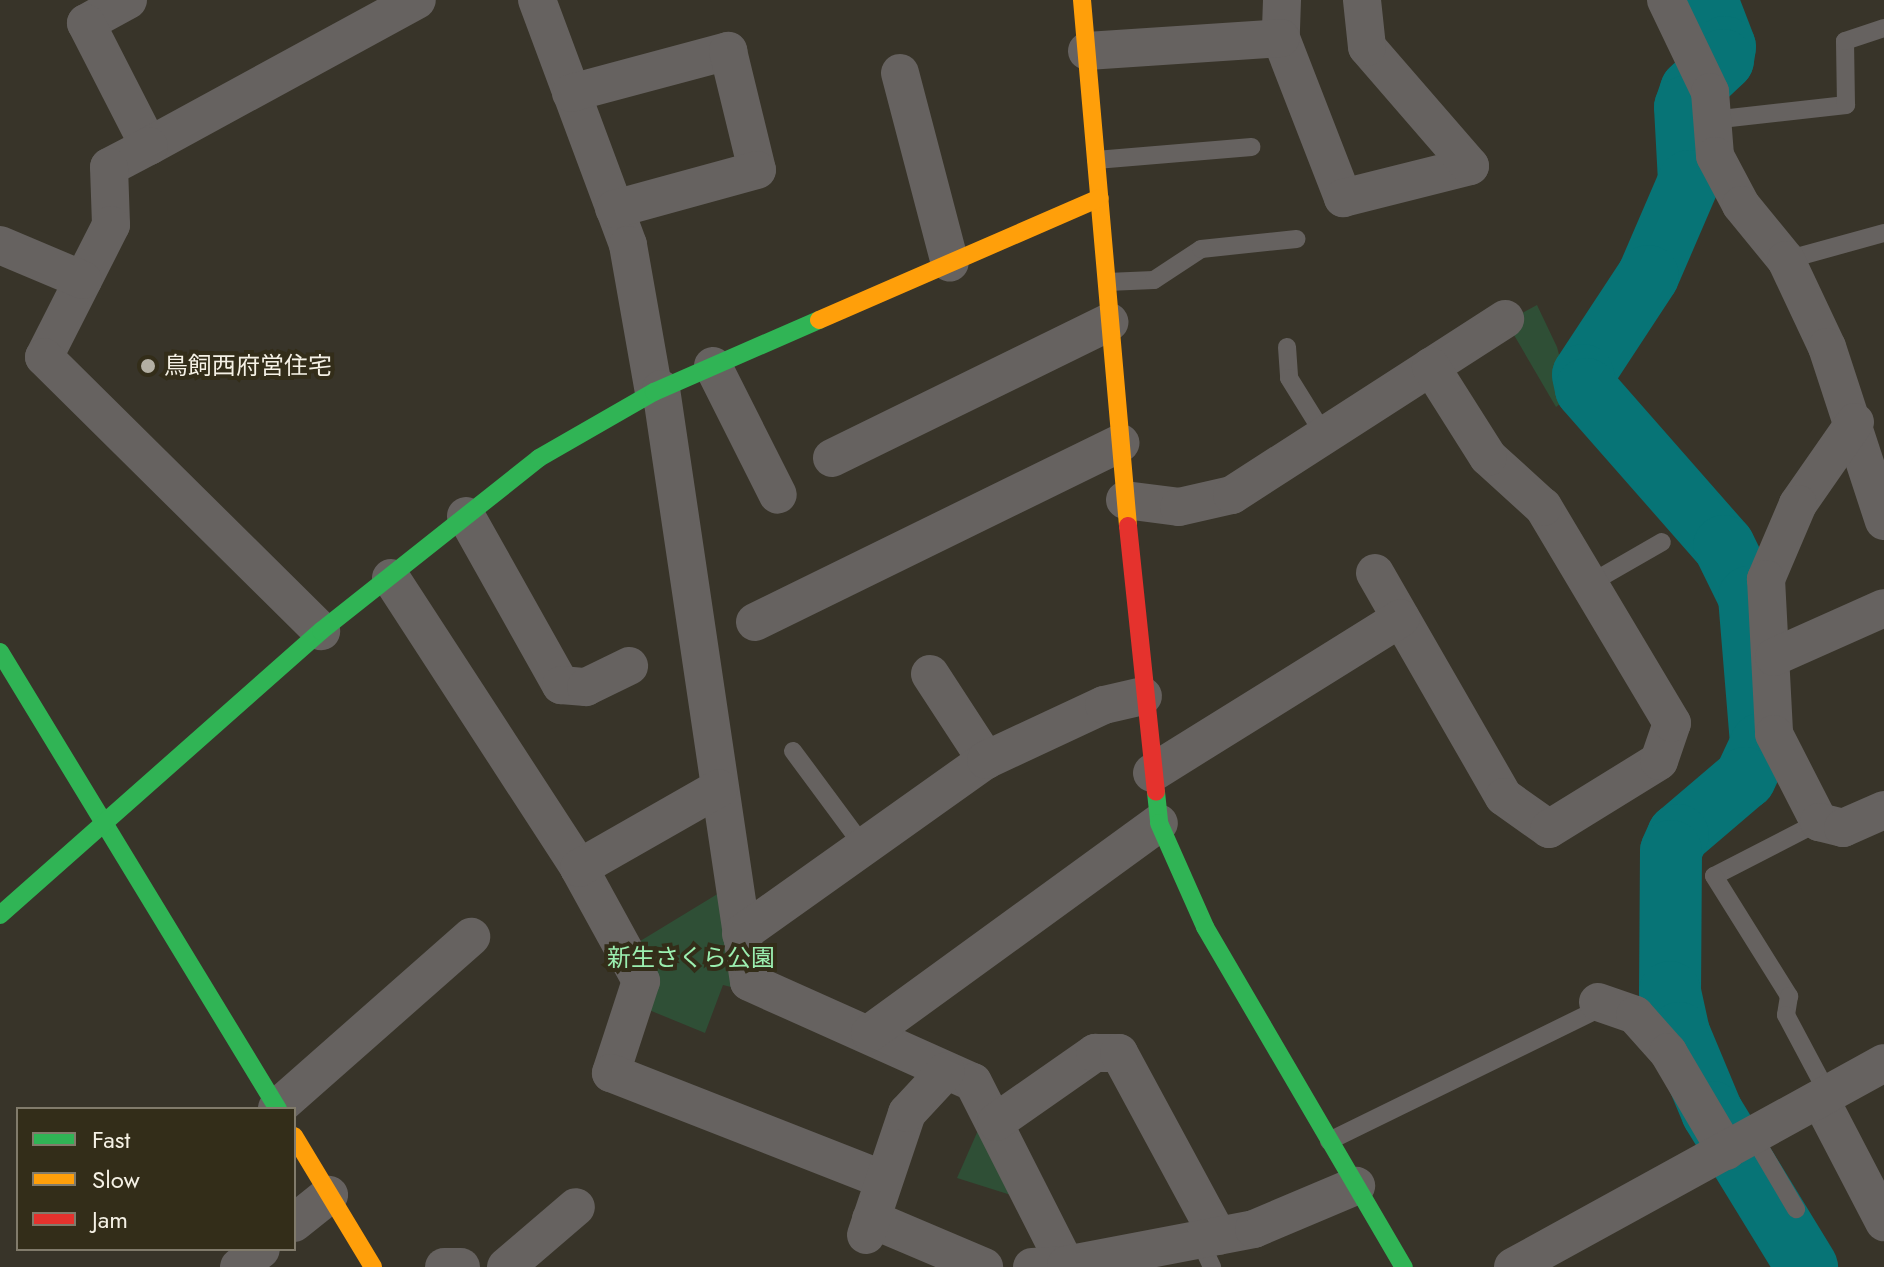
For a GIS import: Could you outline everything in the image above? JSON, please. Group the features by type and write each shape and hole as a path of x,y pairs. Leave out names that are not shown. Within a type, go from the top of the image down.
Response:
{"street":[{"path":"128,0 78,12 149,146"},
{"path":"321,631 44,357 111,225 109,167 417,0"},
{"path":"1082,0 1143,696 1159,823 1205,927 1404,1267"},
{"path":"1282,0 1281,38 1343,198 1470,166 1367,47 1362,0"},
{"path":"1666,0 1706,92 1715,156 1741,205 1786,260 1827,347 1855,422 1884,520"},
{"path":"548,3 571,93 628,245 657,391 749,982 870,1033 973,1082 996,1122 1051,1266 1210,1247 1323,1204 1356,1186"},
{"path":"1087,51 1281,38"},
{"path":"571,93 728,51 757,170 614,209"},
{"path":"900,73 950,263"},
{"path":"0,915 104,819 150,787 321,631 539,458 657,391 1100,198"},
{"path":"0,245 83,280"},
{"path":"1125,500 1179,507 1206,503 1257,482 1505,319"},
{"path":"832,458 1110,322"},
{"path":"713,366 778,495"},
{"path":"1375,573 1504,797 1549,829 1659,761 1672,723 1543,507 1488,457 1431,367"},
{"path":"1855,422 1798,504 1766,579 1774,657 1774,734 1819,822 1843,828 1884,810"},
{"path":"755,622 1120,443"},
{"path":"466,516 561,685 586,687 629,666"},
{"path":"391,578 579,868 641,981 611,1073 884,1180"},
{"path":"1774,657 1884,608"},
{"path":"1152,773 1401,618"},
{"path":"0,652 277,1107"},
{"path":"930,674 986,760"},
{"path":"741,934 986,760 1104,705 1143,696"},
{"path":"579,868 719,788"},
{"path":"870,1033 1159,823"},
{"path":"280,1107 404,976 471,937"},
{"path":"1603,1003 1635,1015 1668,1052 1737,1145"},
{"path":"996,1122 1095,1053 1119,1053 1210,1247"},
{"path":"1513,1267 1884,1063"},
{"path":"946,1071 907,1113 868,1227 963,1263"},
{"path":"1824,1096 1884,1222"},
{"path":"296,1139 368,1265"},
{"path":"296,1221 329,1195"},
{"path":"506,1267 576,1207"},
{"path":"239,1267 259,1251"},
{"path":"444,1267 461,1267"}],"lane":[{"path":"1706,92 1846,105 1845,41 1884,28"},
{"path":"1096,160 1251,147"},
{"path":"1786,260 1884,233"},
{"path":"1107,282 1154,280 1201,249 1296,239"},
{"path":"1287,347 1289,378 1325,436"},
{"path":"1589,584 1662,542"},
{"path":"793,751 864,847"},
{"path":"1819,822 1714,876 1789,996 1786,1015 1824,1096"},
{"path":"1329,1141 1603,1003"},
{"path":"1737,1145 1796,1209"}],"green space":[{"path":"1537,305 1557,347 1570,396 1556,407 1514,335 1520,330 1513,318"},
{"name":"新生さくら公園","path":"724,890 735,988 723,985 705,1033 649,1010 632,946"},
{"path":"983,1119 1027,1200 957,1178"}],"waterway":[{"path":"1707,0 1725,47 1723,60 1691,90 1685,107 1689,181 1648,276 1583,375 1586,389 1724,546 1749,597 1761,744 1745,778 1678,835 1671,851 1670,992 1679,1033 1712,1112 1807,1267"}],"traffic: fast":[{"path":"0,915 321,631 539,458 654,392 819,320"},
{"path":"0,652 277,1107"},
{"path":"1156,792 1159,823 1205,927 1404,1267"}],"traffic: slow":[{"path":"1082,0 1128,526"},
{"path":"819,320 1100,198"},
{"path":"296,1139 373,1267"}],"traffic: jam":[{"path":"1128,526 1156,792"}],"place":[{"name":"鳥飼西府営住宅","path":"148,366"}]}
